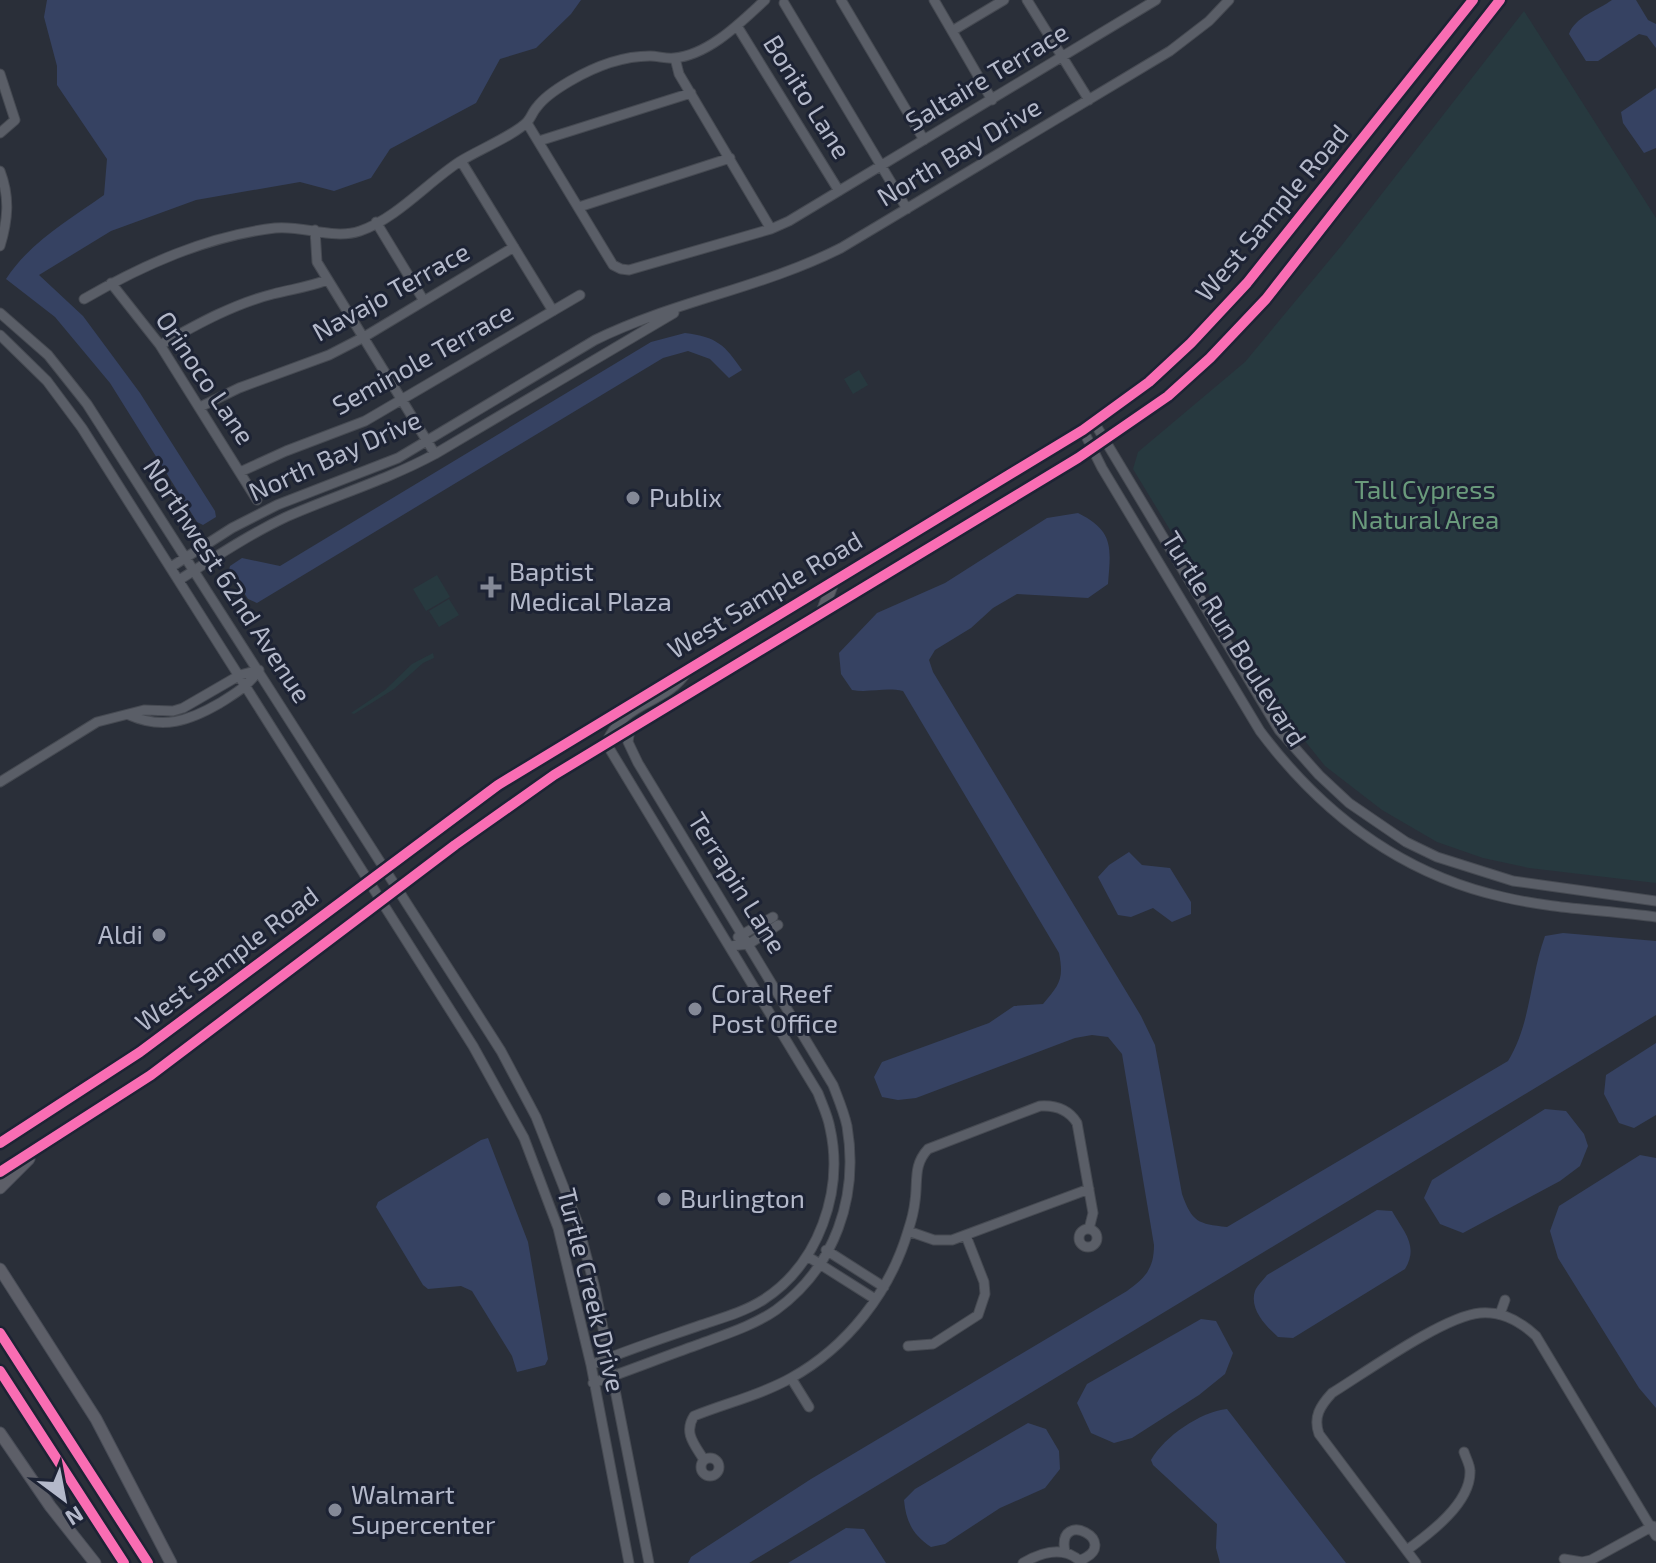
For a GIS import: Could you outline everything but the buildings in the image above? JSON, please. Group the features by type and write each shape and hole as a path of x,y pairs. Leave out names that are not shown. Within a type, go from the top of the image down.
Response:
{"main road":[{"name":"West Sample Road","path":"0,1143 140,1052 498,785 1083,430 1149,382 1191,343 1247,283 1473,0"},
{"name":"West Sample Road","path":"0,1172 192,1045 504,809 630,728 1093,449 1168,396 1210,358 1266,299 1500,0"},
{"path":"822,613 834,580"},
{"path":"0,1188 44,1145"},
{"path":"0,1269 96,1419 171,1563"},
{"path":"0,1333 148,1563"},
{"path":"0,1371 124,1563"},
{"path":"0,1433 50,1506 95,1563"}],"street":[{"path":"84,299 147,265 237,233 280,227 341,234 359,231 461,161 527,123 548,95 593,68 649,56 675,58 701,49 737,26 766,0 776,5 786,2 907,209"},
{"path":"841,0 924,140"},
{"path":"934,0 992,100"},
{"path":"952,31 1004,0"},
{"path":"1027,0 1089,100"},
{"name":"Saltaire Terrace","path":"579,207 613,265 629,270 771,229 881,167 1156,0"},
{"name":"North Bay Drive","path":"171,567 232,528 291,499 398,458 595,340 629,323 803,268 841,248 1170,51 1209,21 1229,0"},
{"name":"Bonito Lane","path":"737,26 839,191"},
{"path":"675,58 679,74 771,229"},
{"path":"0,74 15,120 0,133"},
{"path":"539,141 691,93"},
{"path":"527,123 579,207 730,158"},
{"path":"461,161 553,311"},
{"path":"0,171 8,208 0,249"},
{"path":"376,222 424,301"},
{"path":"315,230 317,262 435,454"},
{"name":"Navajo Terrace","path":"200,407 239,388 329,355 514,247"},
{"path":"160,345 198,323 238,307 274,293 303,289 327,280"},
{"name":"Orinoco Lane","path":"111,283 160,345 257,500"},
{"name":"Seminole Terrace","path":"240,472 365,421 580,295"},
{"name":"North Bay Drive","path":"179,580 241,541 435,454 691,304"},
{"name":"Northwest 62nd Avenue","path":"0,313 34,341 74,385 397,889"},
{"name":"Northwest 62nd Avenue","path":"0,335 34,366 60,398 240,675 368,881"},
{"name":"Turtle Run Boulevard","path":"1094,422 1279,730 1349,803 1406,842 1437,857 1513,881 1656,901"},
{"name":"Turtle Run Boulevard","path":"1083,430 1260,731 1281,759 1335,813 1383,850 1438,878 1505,897 1656,917"},
{"path":"291,499 298,513"},
{"path":"606,743 622,717 679,684 691,666"},
{"path":"0,782 97,722 144,710 173,711 183,708 240,675 259,670"},
{"path":"129,715 162,724 199,715 247,686 259,670"},
{"name":"Terrapin Lane","path":"593,1383 740,1329 774,1311 798,1292 820,1265 842,1222 849,1191 850,1159 846,1123 833,1085 638,763 628,742 630,728"},
{"name":"Terrapin Lane","path":"591,1365 743,1310 764,1299 786,1280 815,1243 834,1187 835,1160 830,1127 818,1093 606,743"},
{"name":"Turtle Creek Drive","path":"368,881 503,1097 538,1171 553,1214 591,1365 629,1563"},
{"name":"Turtle Creek Drive","path":"397,889 520,1086 552,1154 577,1221 595,1288 649,1563"},
{"path":"775,921 749,944 730,946 742,933 775,921"},
{"path":"503,1097 520,1086"},
{"path":"704,1460 688,1434 694,1416 791,1378 843,1340 884,1287 908,1231 915,1201 917,1164 928,1149 1040,1106 1050,1105 1066,1111 1077,1123 1093,1213 1089,1229"},
{"path":"908,1231 934,1240 952,1240 1089,1189"},
{"path":"553,1214 566,1222 577,1221"},
{"path":"908,1346 933,1344 978,1315 985,1294 984,1282 966,1236"},
{"path":"815,1243 884,1287"},
{"path":"807,1256 875,1299"},
{"path":"1500,1314 1505,1300"},
{"path":"704,1342 737,1323 743,1310"},
{"path":"1416,1563 1319,1434 1316,1418 1322,1404 1332,1393 1450,1321 1482,1312 1500,1314 1517,1321 1536,1336 1654,1530 1591,1560 1564,1559"},
{"path":"791,1378 809,1407"},
{"path":"1407,1550 1449,1516 1461,1498 1470,1471 1464,1452"},
{"path":"1023,1563 1046,1553 1065,1552 1082,1562 1094,1550 1094,1541 1082,1529 1074,1530 1067,1535 1065,1552"}],"green space":[{"name":"Tall Cypress Natural Area","path":"1524,11 1656,218 1656,883 1529,868 1483,858 1437,842 1382,810 1325,766 1277,706 1133,469 1138,452 1245,362 1342,245"},
{"path":"859,370 868,385 853,394 844,379"},
{"path":"437,575 450,597 426,611 413,589"},
{"path":"449,599 459,615 439,627 429,611"},
{"path":"433,653 434,658 423,663 394,689 351,713 385,690 412,664"}],"water":[{"path":"47,0 581,0 536,48 500,59 476,103 390,149 371,178 334,191 300,182 196,200 111,231 39,275 83,316 140,393 215,511 216,517 203,525 197,522 110,383 55,317 6,279 38,243 104,195 107,159 57,85 57,66 44,17"},
{"path":"1612,0 1636,0 1648,20 1656,24 1656,48 1647,36 1639,34 1598,61 1586,61 1569,34 1582,18"},
{"path":"1656,88 1656,148 1644,153 1623,123 1621,112"},
{"path":"685,333 713,340 730,354 742,370 729,378 710,359 688,351 663,358 257,603 248,599 229,570 242,558 280,566 651,342"},
{"path":"1078,513 1098,526 1108,541 1108,584 1088,598 1017,594 935,650 929,660 933,672 1141,1016 1155,1045 1182,1194 1189,1211 1197,1220 1227,1227 1508,1061 1526,1016 1545,936 1563,933 1656,941 1656,1015 749,1563 688,1563 691,1557 811,1479 1127,1291 1150,1267 1154,1245 1122,1054 1108,1037 1092,1035 1075,1038 916,1098 898,1100 882,1097 874,1077 882,1062 989,1023 1014,1006 1043,1004 1059,981 1060,962 1059,953 903,691 852,690 841,674 839,653 877,613 945,583 1047,518"},
{"path":"1129,852 1142,865 1170,868 1191,902 1191,914 1172,922 1153,908 1131,917 1118,915 1098,877 1109,865"},
{"path":"1656,1043 1656,1115 1634,1128 1619,1123 1604,1094 1606,1075"},
{"path":"1545,1109 1566,1111 1584,1134 1588,1146 1580,1166 1560,1181 1463,1233 1440,1224 1424,1198 1432,1180"},
{"path":"488,1138 528,1242 548,1359 545,1365 517,1372 512,1356 472,1291 461,1286 428,1289 423,1285 376,1207 378,1202"},
{"path":"1640,1155 1656,1158 1656,1408 1639,1388 1558,1258 1550,1231 1559,1206"},
{"path":"1377,1210 1392,1211 1405,1233 1411,1253 1405,1269 1293,1338 1278,1337 1256,1311 1254,1298 1259,1285 1267,1275"},
{"path":"1201,1319 1216,1321 1233,1353 1225,1374 1199,1395 1132,1438 1114,1443 1091,1433 1077,1403 1087,1384"},
{"path":"1227,1409 1346,1563 1220,1563 1216,1548 1217,1524 1151,1460 1165,1442 1184,1427 1206,1415"},
{"path":"1028,1423 1046,1429 1059,1451 1060,1469 1045,1488 1000,1508 945,1544 931,1547 919,1538 909,1521 904,1500 915,1489"},
{"path":"846,1528 864,1529 886,1563 788,1563"}],"cycle path":[{"path":"0,1143 140,1052 498,785 1083,430 1149,382 1191,343 1247,283 1473,0"},
{"path":"0,1172 151,1075 455,845 554,775 1078,458 1168,396 1210,358 1266,299 1500,0"},
{"path":"0,1333 148,1563"},
{"path":"0,1371 124,1563"}],"place":[{"name":"Publix","path":"633,498"},
{"name":"Baptist Medical Plaza","path":"491,587"},
{"name":"Aldi","path":"159,935"},
{"name":"Coral Reef Post Office","path":"695,1009"},
{"name":"Burlington","path":"664,1199"},
{"name":"Walmart Supercenter","path":"335,1510"}]}
